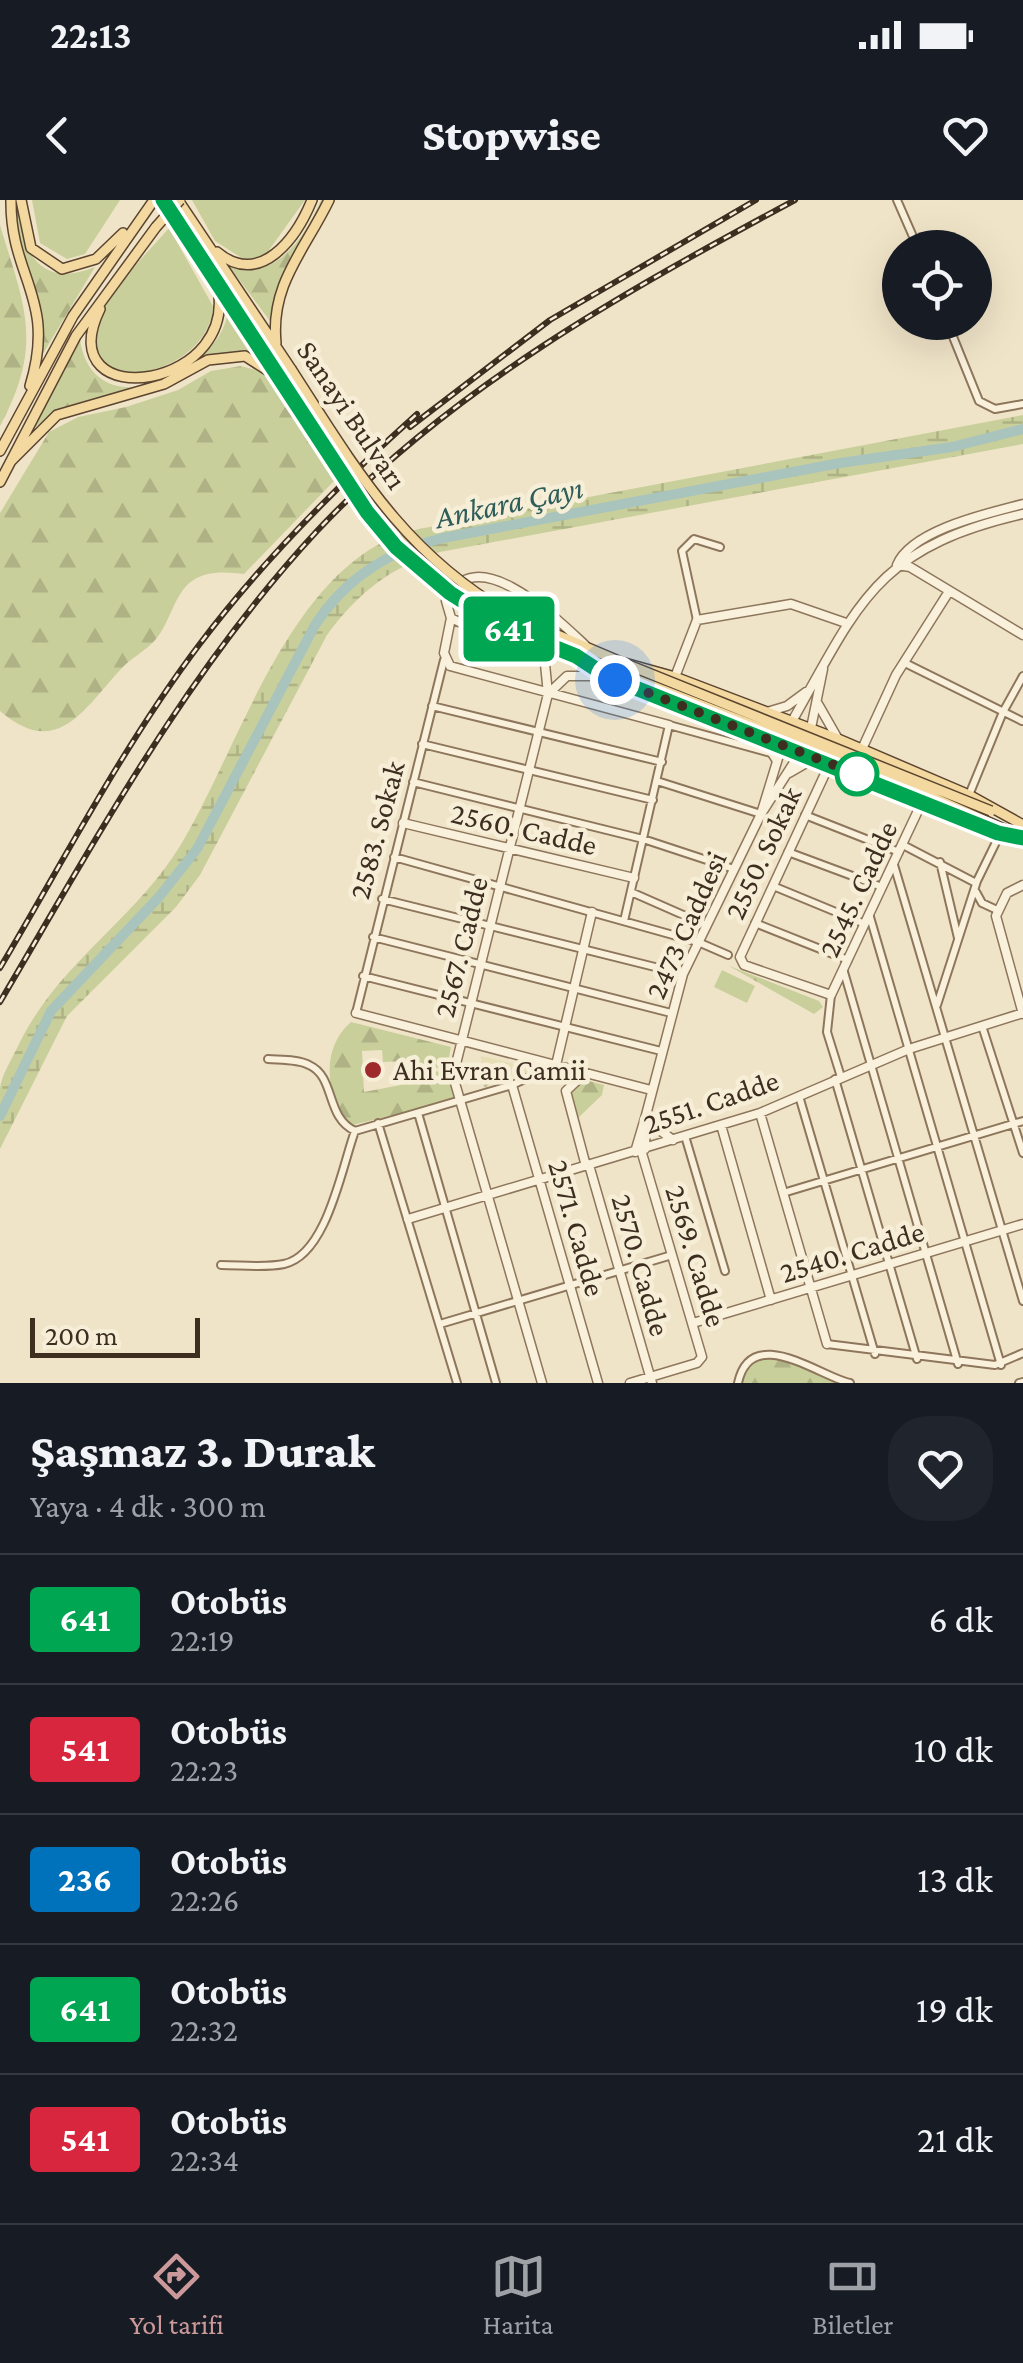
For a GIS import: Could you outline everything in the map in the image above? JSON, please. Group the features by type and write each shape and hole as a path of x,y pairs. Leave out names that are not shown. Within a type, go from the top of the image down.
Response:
{"main road":[{"path":"10,200 14,240 41,320 40,346 24,406"},
{"path":"21,200 24,232 32,248 62,269 96,260 154,200"},
{"name":"Sanayi Bulvarı","path":"164,200 381,530 430,578 525,636 900,782 1020,836"},
{"path":"0,482 76,336 115,279 179,200"},
{"name":"Sanayi Bulvarı","path":"179,200 402,531 460,583 515,617 1023,825"},
{"path":"207,244 227,261 257,266 290,238 312,200"},
{"path":"276,346 275,310 283,278 329,200"},
{"path":"0,451 73,316 136,220"},
{"path":"115,279 91,327 88,345 100,369 124,381 156,375 181,363 213,338 222,305 215,277"},
{"path":"11,460 57,415 164,384 208,360 245,356 281,380"},
{"path":"576,656 608,677 1000,834 1020,836"},
{"path":"621,662 675,677 839,739 969,795 991,811"},
{"path":"760,736 771,726 765,711"},
{"path":"830,763 827,750 839,739"}],"street":[{"path":"897,200 910,230"},
{"path":"954,340 979,401 989,408 1023,404"},
{"name":"2473 Caddesi","path":"762,814 774,757 846,623 912,547 947,528 1023,504"},
{"name":"2473 Caddesi","path":"897,565 961,531 1023,514"},
{"path":"675,677 697,620 682,551 694,540 720,547"},
{"path":"897,565 910,567 1023,635"},
{"path":"588,648 531,601 493,578 473,578 456,586 446,602 451,618 444,660 455,668 774,757"},
{"path":"862,749 904,662 948,593"},
{"path":"697,620 791,604 846,623"},
{"path":"451,618 525,654"},
{"path":"525,636 545,664 548,694"},
{"name":"2583. Sokak","path":"356,1012 444,660"},
{"path":"904,662 1022,721"},
{"name":"2473 Caddesi","path":"640,1150 660,1051 683,974 762,814 811,728 823,668"},
{"path":"548,694 574,674 608,677"},
{"path":"969,795 1003,712 1023,676"},
{"path":"765,711 787,706 810,689"},
{"name":"2567. Cadde","path":"542,1383 459,1102 454,1069 548,694"},
{"path":"817,702 839,739"},
{"path":"432,706 662,762"},
{"path":"624,921 669,725"},
{"path":"760,736 774,757"},
{"path":"422,744 652,800"},
{"path":"786,775 815,758"},
{"name":"2550. Sokak","path":"830,763 755,924 742,963 831,995"},
{"path":"413,782 643,839 734,869"},
{"path":"657,782 762,814"},
{"name":"2545. Cadde","path":"831,995 923,800"},
{"path":"805,815 940,862 976,884 979,900 997,910"},
{"name":"2560. Cadde","path":"403,823 634,878"},
{"path":"936,1005 976,884 1000,834"},
{"path":"788,852 884,887"},
{"path":"394,857 698,942 728,956"},
{"path":"940,862 958,939"},
{"path":"894,865 1023,1301"},
{"path":"772,886 868,921 1001,1364"},
{"path":"1023,886 1007,893 997,910 1023,1013"},
{"path":"630,892 706,925"},
{"path":"382,900 683,974"},
{"path":"556,1065 592,912"},
{"path":"755,924 849,960"},
{"path":"372,937 672,1013"},
{"path":"844,972 958,1364"},
{"path":"363,976 660,1051"},
{"path":"831,995 827,1032 917,1359"},
{"path":"356,1012 651,1090"},
{"name":"2551. Cadde","path":"408,1219 760,1113 908,1049 1023,1013"},
{"path":"982,1026 1023,1153"},
{"path":"268,1058 316,1069 333,1113 355,1131"},
{"path":"355,1131 512,1085 556,1065"},
{"name":"2570. Cadde","path":"585,1073 566,1091 652,1380"},
{"name":"2571. Cadde","path":"512,1085 598,1383"},
{"path":"799,1096 875,1354"},
{"path":"418,1112 496,1383"},
{"path":"760,1113 828,1344 958,1364 1001,1364 1023,1353"},
{"path":"646,1117 673,1140"},
{"path":"783,1193 1023,1122"},
{"path":"378,1123 457,1383"},
{"path":"720,1125 771,1300"},
{"path":"221,1265 284,1264 300,1257 345,1174 355,1131"},
{"path":"685,1136 725,1271"},
{"name":"2569. Cadde","path":"630,1383 652,1380 700,1361 693,1323 640,1150"},
{"name":"2540. Cadde","path":"693,1323 1023,1224"},
{"path":"440,1324 672,1255"},
{"path":"738,1383 748,1364 770,1354 796,1359 850,1383"}],"shaded area":[{"path":"481,1056 536,1069 536,1070 484,1088"}],"green space":[{"path":"12,200 17,200 23,234 36,261 59,273 95,267 38,362 36,321"},
{"path":"32,200 120,200 85,254 67,259 40,243"},
{"path":"192,200 305,200 264,257 248,262 215,241"},
{"path":"321,200 325,200 277,287 270,321 228,265 245,269 274,263 297,242"},
{"path":"0,225 23,303 26,348 14,397 0,426"},
{"path":"169,228 213,306 206,332 189,352 166,365 142,372 119,372 101,364 93,347 98,321 120,284"},
{"path":"228,304 264,360 240,353 213,356 174,379 57,414 33,428 80,340 91,369 110,384 134,387 161,381 187,368 209,349 223,327"},
{"path":"241,366 260,371 271,382 334,481 244,574 211,573 186,587 156,639 68,724 38,731 20,725 0,711 0,513 49,432 78,417 178,390 211,371"},
{"path":"1023,415 1023,444 440,552 406,565 376,583 327,635 200,875 176,907 67,1016 0,1149 1,1083 34,1017 74,967 161,873 203,805 275,660 304,615 337,576 375,547 419,529"},
{"path":"729,966 819,1001 823,1007 814,1014"},
{"path":"722,970 755,986 747,1003 714,987"},
{"path":"351,1022 451,1047 447,1067 406,1069 406,1061 383,1062 382,1050 362,1051 364,1092 406,1084 406,1073 447,1071 456,1100 348,1126 335,1100 330,1072 334,1045"},
{"path":"585,1080 604,1085 602,1095 578,1118 571,1090"},
{"path":"770,1354 850,1383 738,1383 748,1364"}],"waterway":[{"name":"Ankara Çayı","path":"0,1116 51,1011 159,897 197,849 315,625 340,593 370,569 404,550 443,538 840,463 952,447 1023,429"}],"railway":[{"path":"410,427 550,320 756,200"},
{"path":"0,1002 108,818 185,699 226,641 317,531 424,432 542,346 667,270 795,200"},
{"path":"0,968 120,763 199,645 302,524 417,414"}],"bus line":[{"name":"641","path":"163,200 367,512 396,547 450,593 502,626 576,656 608,677 879,782 998,833 1023,838"}],"place":[{"name":"Ahi Evran Camii","path":"373,1070"}],"route":[{"path":"615,680 857,774"}]}
